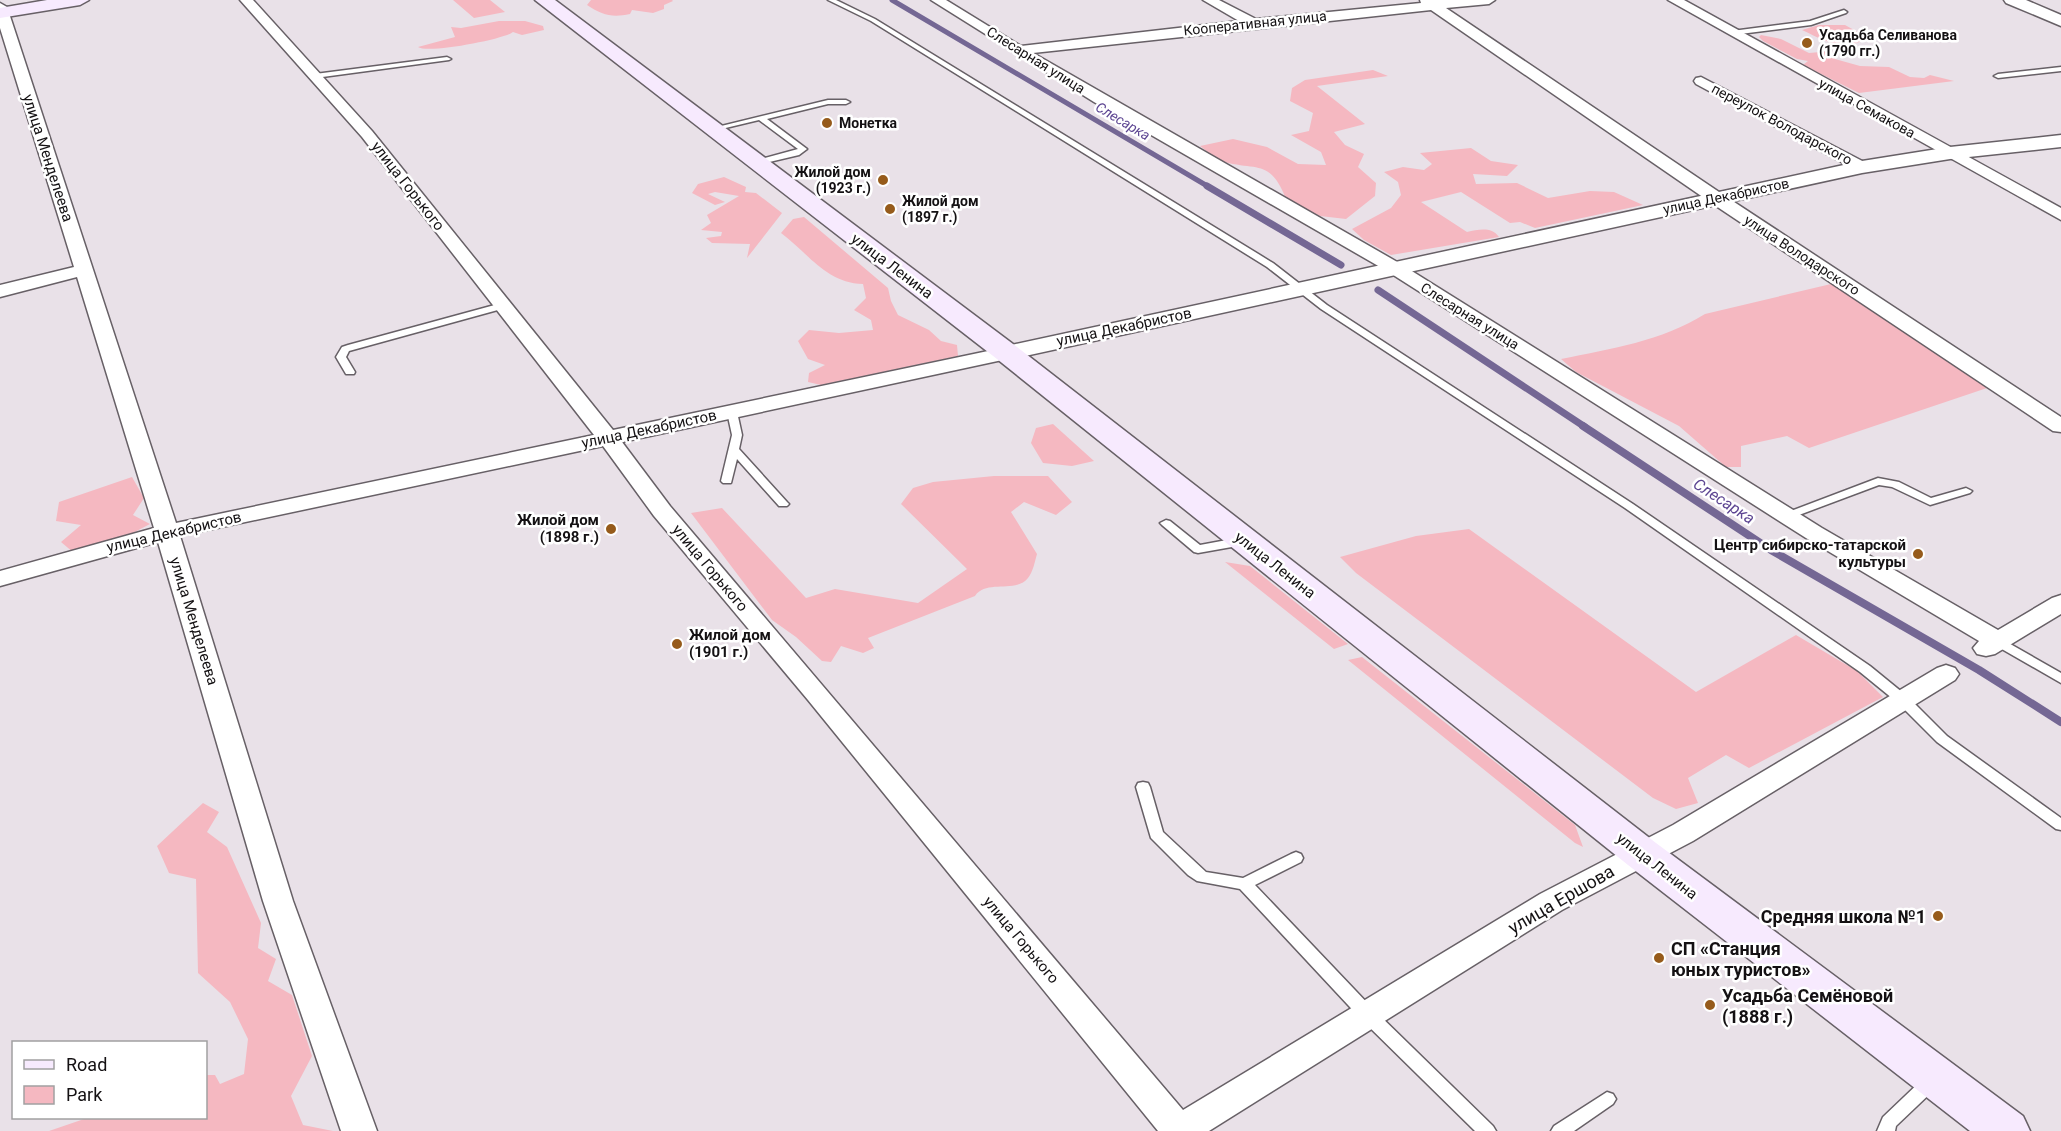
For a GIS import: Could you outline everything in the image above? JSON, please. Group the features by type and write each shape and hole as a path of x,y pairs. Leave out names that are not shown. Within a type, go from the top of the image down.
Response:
{"main road":[{"path":"0,11 80,0"},
{"name":"улица Ленина","path":"544,0 1007,353 1642,854 2006,1131"}],"street":[{"name":"улица Горького","path":"246,0 367,134 608,438 662,511 817,694 1179,1131"},
{"name":"Слесарная улица","path":"937,0 1157,133 1394,267 1991,645"},
{"path":"1209,0 1254,23"},
{"name":"Кооперативная улица","path":"1020,50 1429,3 1489,0"},
{"name":"улица Семакова","path":"1674,0 2061,215"},
{"path":"2012,0 2061,21"},
{"name":"улица Володарского","path":"1429,3 1716,198 2061,426"},
{"name":"улица Менделеева","path":"0,11 167,532 278,901 359,1131"},
{"name":"переулок Володарского","path":"1701,81 1862,167"},
{"name":"улица Декабристов","path":"0,579 167,532 1007,353 1716,198 1862,167 1950,153 2061,141"},
{"path":"0,291 84,270"},
{"path":"1991,645 2061,603"},
{"name":"улица Ершова","path":"1179,1131 1551,902 1683,833 1946,674"}],"lane":[{"path":"831,0 857,11 1270,266 1324,307 1657,525 1865,669 1903,700 1942,739 2061,825"},
{"path":"1732,33 1811,23 1844,12"},
{"path":"315,76 447,59"},
{"path":"1998,76 2061,69"},
{"path":"713,129 828,102 846,102"},
{"path":"757,163 803,149 761,118"},
{"path":"350,372 341,357 345,350 351,347 502,306"},
{"path":"727,481 737,435 732,412"},
{"path":"734,449 783,504"},
{"path":"1787,516 1878,481 1895,484 1930,502 1966,491"},
{"path":"1166,523 1198,549 1245,541"},
{"path":"1991,645 2061,679"},
{"path":"1143,786 1156,834 1192,871 1202,877 1244,884 1296,858"},
{"path":"1244,884 1368,1015 1487,1131"},
{"path":"1886,1131 1889,1122 1935,1077"},
{"path":"1560,1131 1607,1100"}],"green space":[{"path":"453,0 490,0 505,12 474,18"},
{"path":"591,0 673,1 664,5 664,9 653,13 632,10 630,14 618,16 607,15 587,5"},
{"path":"499,21 525,21 543,26 544,30 522,35 513,32 466,45 436,49 418,47 455,37 451,27 461,28"},
{"path":"1819,25 1845,25 1872,40 1846,45 1839,44 1802,30"},
{"path":"1761,35 1781,39 1809,53 1832,51 1835,59 1860,66 1889,67 1910,77 1924,78 1930,75 1954,81 1859,93 1803,65 1808,61 1797,59 1763,41 1759,37"},
{"path":"1373,70 1388,76 1317,86 1365,124 1334,132 1345,145 1364,154 1358,167 1376,183 1375,196 1346,219 1320,216 1287,201 1275,178 1263,169 1221,161 1200,146 1233,139 1267,147 1298,164 1326,165 1321,152 1291,135 1309,131 1313,113 1290,101 1292,88 1305,80"},
{"path":"1471,148 1491,161 1518,165 1507,176 1473,174 1476,184 1517,183 1548,198 1590,191 1614,192 1643,205 1535,228 1520,222 1510,223 1461,192 1421,202 1467,232 1488,230 1499,237 1391,255 1364,240 1352,229 1391,208 1401,195 1398,182 1384,172 1403,167 1424,170 1432,164 1420,153"},
{"path":"724,177 746,187 745,192 756,193 782,213 747,258 750,244 712,243 706,238 721,236 722,232 701,230 711,223 707,215 739,196 715,192 708,194 725,202 715,205 692,193 698,184"},
{"path":"804,217 888,288 898,315 929,330 941,341 957,345 958,356 821,385 808,382 809,373 825,365 808,359 798,341 809,330 839,333 873,330 871,320 854,310 866,298 863,284 850,282 828,273 781,233 793,219"},
{"path":"1831,284 1990,387 1809,448 1787,436 1741,446 1741,467 1726,467 1679,426 1576,372 1561,359 1653,337 1705,314"},
{"path":"1053,424 1094,461 1072,466 1043,463 1031,443 1036,428"},
{"path":"994,476 1048,476 1072,502 1056,515 1024,502 1011,512 1037,554 1033,570 1028,578 1016,585 987,588 975,596 868,638 874,648 863,653 841,646 831,662 822,661 796,637 772,620 691,513 722,508 806,598 835,589 918,603 967,569 901,504 913,488 933,482"},
{"path":"132,477 144,498 133,515 150,524 129,535 74,553 61,542 81,525 56,521 59,502"},
{"path":"1469,529 1696,692 1796,635 1857,671 1883,697 1749,768 1726,755 1688,778 1698,803 1676,809 1653,798 1356,573 1340,557 1416,536"},
{"path":"1225,562 1250,566 1348,644 1334,649"},
{"path":"1362,657 1575,825 1583,847 1575,843 1348,660"},
{"path":"203,803 219,812 207,832 227,847 261,923 258,948 276,959 268,981 292,995 312,1056 291,1096 303,1125 333,1131 49,1131 84,1119 207,1119 207,1075 215,1075 220,1084 244,1074 248,1039 230,1002 198,973 196,879 169,873 157,846"}],"waterway":[{"name":"Слесарка","path":"892,0 1209,187"},
{"name":"Слесарка","path":"1207,186 1341,265"},
{"name":"Слесарка","path":"1378,290 1585,427"},
{"name":"Слесарка","path":"1583,426 1771,550 1979,670 2061,722"}],"place":[{"name":"Усадьба Селиванова (1790 гг.)","path":"1807,43"},
{"name":"Монетка","path":"827,123"},
{"name":"Жилой дом (1923 г.)","path":"883,180"},
{"name":"Жилой дом (1897 г.)","path":"890,209"},
{"name":"Жилой дом (1898 г.)","path":"611,529"},
{"name":"Центр сибирско-татарской культуры","path":"1918,554"},
{"name":"Жилой дом (1901 г.)","path":"677,644"},
{"name":"Средняя школа №1","path":"1938,916"},
{"name":"СП «Станция юных туристов»","path":"1659,958"},
{"name":"Усадьба Семёновой (1888 г.)","path":"1710,1005"}]}
